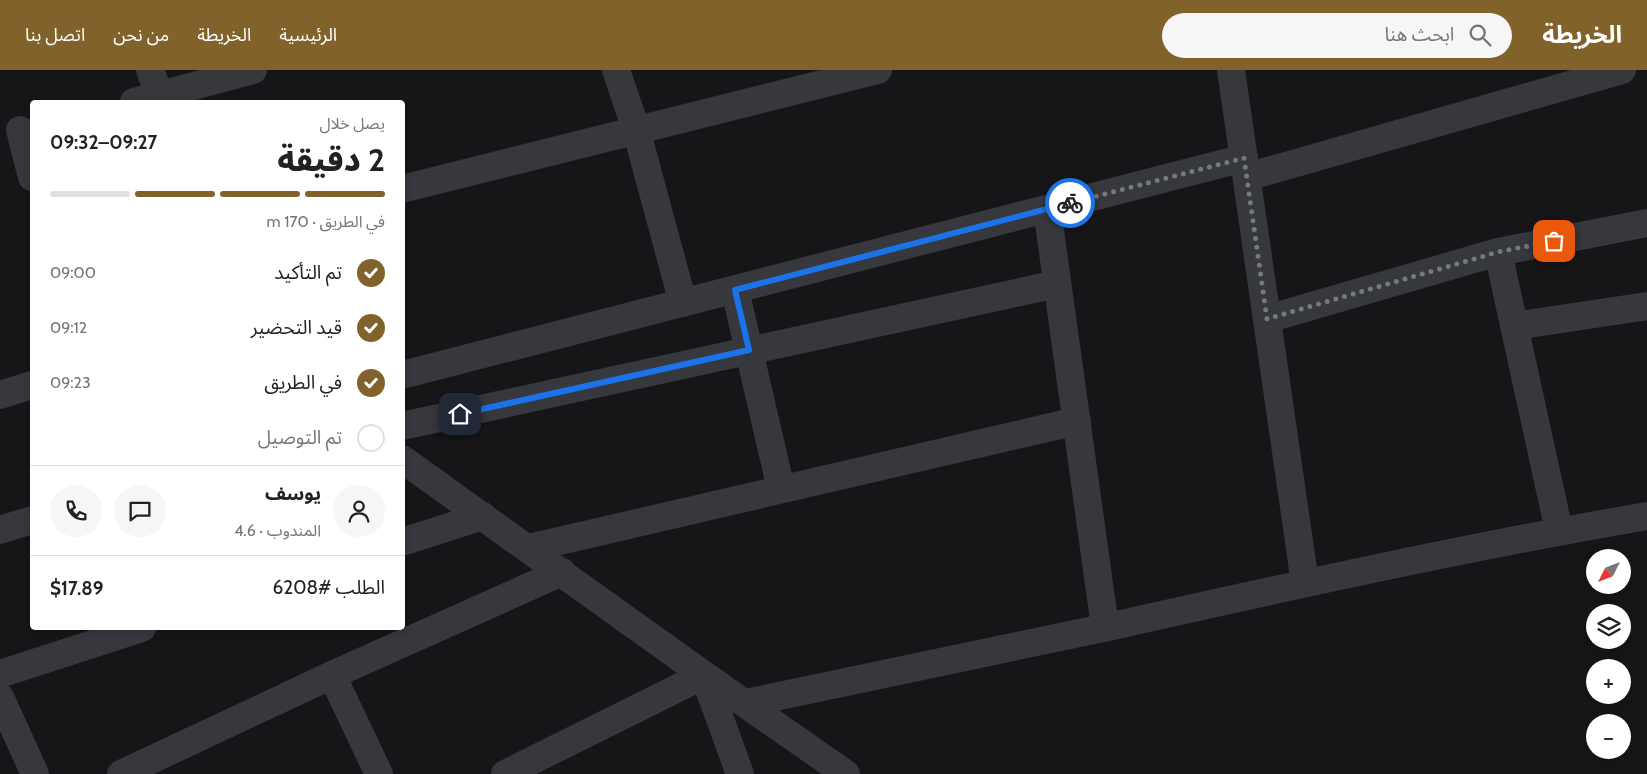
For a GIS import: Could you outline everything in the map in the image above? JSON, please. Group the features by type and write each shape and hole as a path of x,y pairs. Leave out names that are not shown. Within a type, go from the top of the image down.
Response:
{"street":[{"path":"150,70 152,100 253,70"},
{"path":"616,70 636,129 682,303"},
{"path":"405,188 878,70"},
{"path":"1231,70 1305,583"},
{"path":"405,374 1047,209 1245,168 1622,70"},
{"path":"17,131 30,171"},
{"path":"1047,209 1105,627"},
{"path":"1267,319 1498,252 1647,223"},
{"path":"1498,252 1559,531"},
{"path":"405,425 1058,284"},
{"path":"735,290 781,489"},
{"path":"1514,326 1647,306"},
{"path":"0,395 30,386"},
{"path":"529,548 1076,421"},
{"path":"405,461 846,774"},
{"path":"405,541 483,516"},
{"path":"746,703 1305,583 1559,531 1647,516"},
{"path":"0,530 30,521"},
{"path":"122,774 332,675 562,572"},
{"path":"0,674 136,630"},
{"path":"332,675 379,774"},
{"path":"504,774 544,765 704,675"},
{"path":"704,675 740,774"},
{"path":"0,697 35,774"}],"way so far":[{"path":"1070,203 1244,158 1267,319 1498,252 1554,241"}],"route":[{"path":"460,414 749,350 735,290 1070,203"}]}
